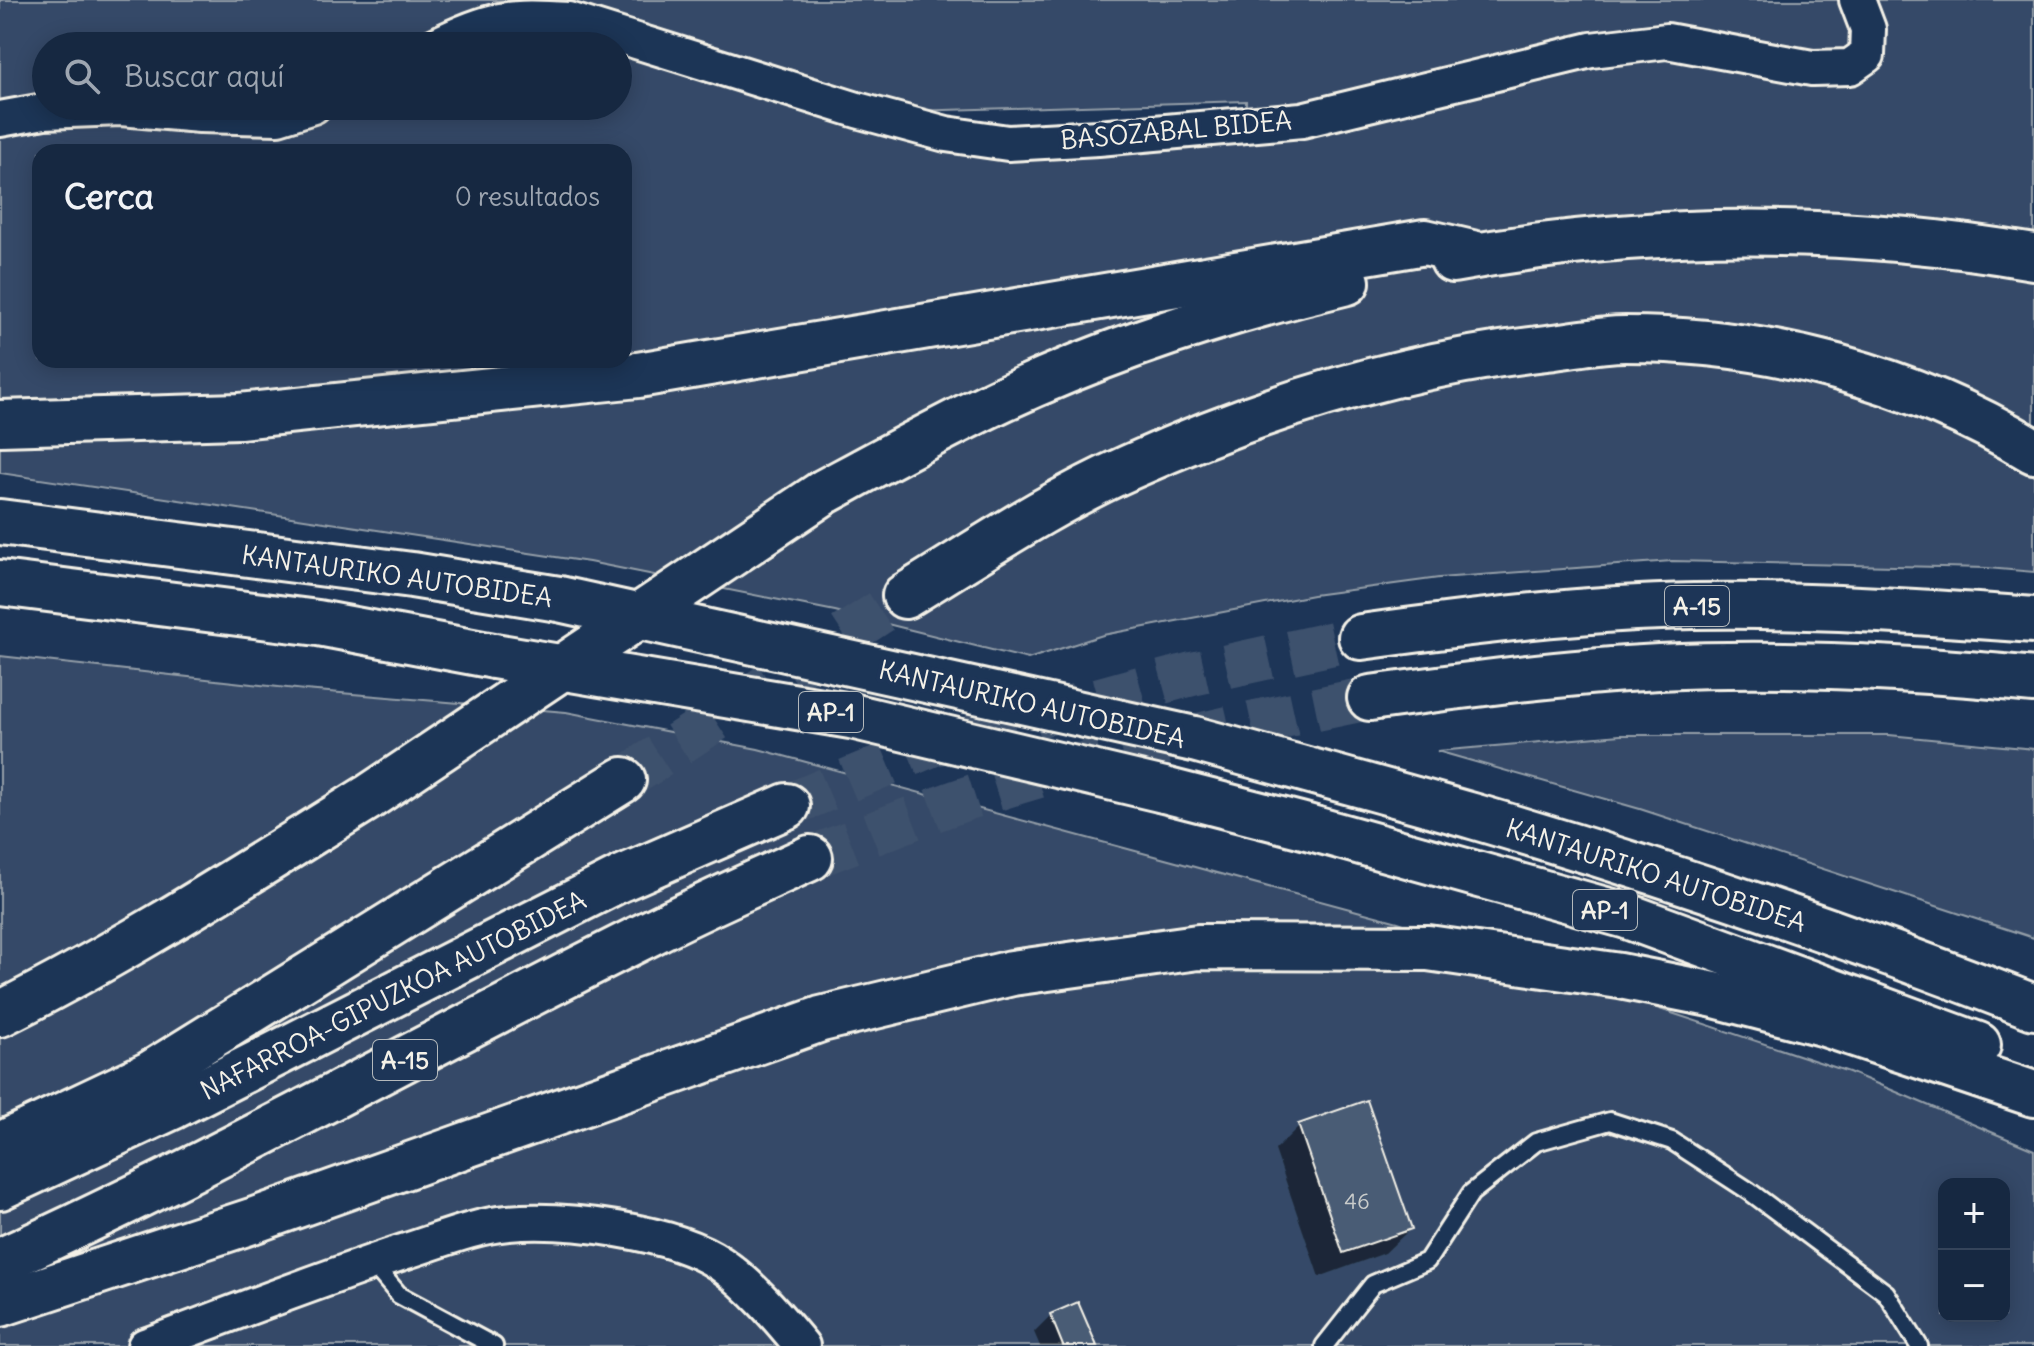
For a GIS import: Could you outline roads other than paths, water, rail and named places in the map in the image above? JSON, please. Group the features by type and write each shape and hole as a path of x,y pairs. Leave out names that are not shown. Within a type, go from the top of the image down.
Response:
{"highway":[{"path":"0,1014 60,984 170,921 369,797 824,492 926,436 1099,358 1290,296 1389,272 1480,255 1567,244 1654,236 1741,234 1918,242 2034,257"},
{"path":"0,423 239,416 638,375 1425,242 1480,255"},
{"path":"905,596 1049,509 1173,449 1318,395 1398,372 1499,353 1623,339 1745,346 1840,368 1897,386 1996,428 2034,451"},
{"name":"KANTAURIKO AUTOBIDEA","path":"0,522 412,575 559,599 1194,739 1477,817 1666,876 1879,947 2034,1007"},
{"name":"KANTAURIKO AUTOBIDEA","path":"0,583 318,623 851,716 1164,790 1627,916 2034,1065"},
{"path":"0,594 100,596"},
{"name":"A-15","path":"1361,637 1519,616 1693,606 1865,608 2034,620"},
{"path":"1370,698 1533,676 1661,667 1811,667 2034,680"},
{"path":"0,1145 150,1074 623,780"},
{"name":"NAFARROA-GIPUZKOA AUTOBIDEA","path":"0,1187 174,1106 620,879 787,806"},
{"name":"A-15","path":"0,1261 213,1159 652,932 810,858"},
{"path":"0,1304 252,1221 821,1019 1012,973 1198,947 1428,948 1620,976 1715,995 1822,1023 2034,1094"}],"street":[{"name":"BASOZABAL BIDEA","path":"632,40 857,110 946,134 1008,143 1302,120 1591,50 1642,43 1667,41 1812,68 1850,67 1867,55 1868,29 1857,0"},
{"name":"BASOZABAL BIDEA","path":"467,32 497,19 531,17 569,20 607,32"},
{"path":"0,119 32,113"},
{"path":"145,1346 372,1263 451,1237 507,1223 566,1224 667,1239 719,1263 769,1307 802,1346"}],"lane":[{"path":"1324,1346 1373,1284 1427,1261 1471,1193 1536,1142 1610,1121 1672,1141 1749,1191 1886,1293 1919,1346"},
{"path":"372,1263 399,1295 494,1346"}],"tunnel":[{"path":"623,780 905,596"},
{"path":"787,806 934,744 1192,674 1361,637"},
{"path":"810,858 953,803 1023,781 1221,730 1370,698"}]}
